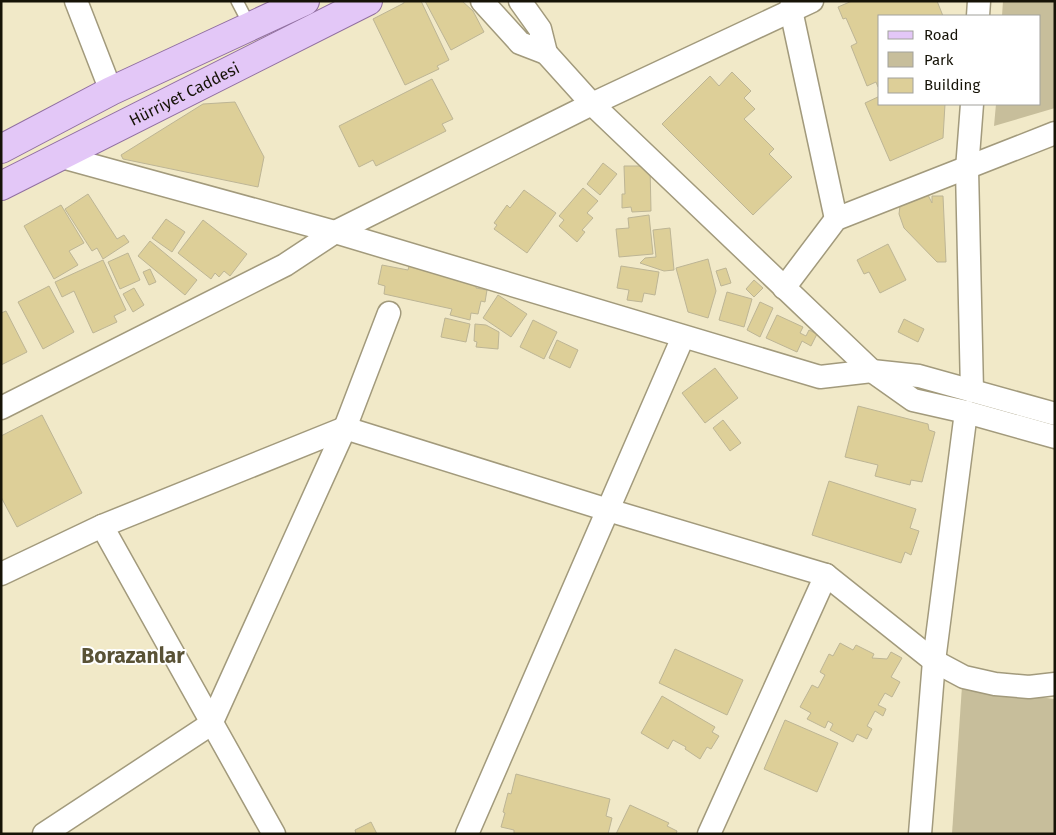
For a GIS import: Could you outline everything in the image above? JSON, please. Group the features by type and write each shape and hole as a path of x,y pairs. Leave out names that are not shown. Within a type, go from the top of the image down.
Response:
{"main road":[{"name":"Hürriyet Caddesi","path":"1,149 111,91 305,1"},
{"name":"Hürriyet Caddesi","path":"1,186 368,1"}],"street":[{"path":"76,1 111,91"},
{"path":"482,1 520,43 546,53 592,104 872,371"},
{"path":"520,1 540,29 546,53"},
{"path":"1,408 286,265 335,232 792,6 812,1"},
{"path":"978,15 979,1"},
{"path":"792,6 836,219"},
{"path":"920,834 934,661 969,402 967,169 972,105"},
{"path":"784,288 836,219 1055,133"},
{"path":"58,156 335,232 820,377 872,371 919,376 969,402 1055,437"},
{"path":"44,834 211,724 345,428 389,314"},
{"path":"467,834 683,337"},
{"path":"969,402 1055,414"},
{"path":"1,574 102,526 345,428 608,510 826,575 934,661 964,677 995,684 1029,687 1055,684"},
{"path":"102,526 274,834"},
{"path":"709,834 826,575"}],"lane":[{"path":"237,1 250,27"}],"green space":[{"path":"1003,1 1055,1 1055,108 994,126 996,105 1041,105 1041,15 1002,15"},
{"path":"962,686 1054,699 1055,834 952,834"}],"building":[{"path":"404,1 421,1 449,60 437,66 439,69 405,85 373,19 404,3"},
{"path":"425,1 462,1 473,11 484,32 451,50"},
{"path":"852,1 937,1 943,15 878,15 878,87 876,82 867,86 851,46 857,43 846,18 843,19 838,7"},
{"path":"732,72 751,91 744,98 755,109 744,119 774,149 769,154 792,177 753,215 662,124 710,76 719,86"},
{"path":"432,79 453,119 442,124 446,131 376,166 373,160 359,167 339,126"},
{"path":"878,97 878,105 945,105 943,138 890,161 865,103"},
{"path":"235,102 264,157 258,187 123,159 121,155 203,104"},
{"path":"603,163 617,174 600,195 587,184"},
{"path":"624,166 650,166 651,211 632,212 631,207 622,208 622,194 625,194"},
{"path":"583,188 598,201 587,213 593,218 582,230 585,232 577,242 559,226 564,220 559,216"},
{"path":"524,190 556,213 527,253 494,229 497,225 494,223 507,205 510,208"},
{"path":"927,193 932,203 932,196 943,196 946,262 937,262 904,228 899,214 900,206"},
{"path":"88,194 117,239 124,235 129,242 103,259 97,248 92,251 65,209"},
{"path":"61,205 84,243 69,251 78,265 54,279 24,226"},
{"path":"649,215 653,254 619,257 616,229 629,228 628,218"},
{"path":"166,219 185,232 172,252 152,238"},
{"path":"203,220 247,254 230,276 224,271 219,277 215,273 211,279 178,253"},
{"path":"670,228 674,270 664,271 640,263 645,258 656,257 653,230"},
{"path":"150,241 197,280 185,295 138,256"},
{"path":"888,244 906,280 880,293 869,272 864,274 857,260"},
{"path":"128,253 140,280 120,289 108,262"},
{"path":"708,259 716,291 708,318 688,312 676,268"},
{"path":"103,260 126,310 114,316 117,322 93,333 74,291 62,297 55,282"},
{"path":"382,265 408,270 409,266 477,281 476,288 487,290 485,302 481,301 478,314 471,313 470,320 450,315 452,309 384,294 385,286 378,284"},
{"path":"621,266 659,272 655,295 644,293 642,302 627,300 629,290 617,288"},
{"path":"726,268 731,283 721,286 716,271"},
{"path":"150,269 156,282 149,285 143,272"},
{"path":"754,280 763,288 754,297 746,289"},
{"path":"49,286 74,332 43,349 18,302"},
{"path":"134,288 144,305 133,312 123,294"},
{"path":"727,292 752,299 744,327 719,320"},
{"path":"498,295 527,314 511,337 483,318"},
{"path":"760,302 773,308 760,337 747,330"},
{"path":"6,311 27,352 1,365 1,313"},
{"path":"777,315 803,327 800,333 806,336 809,330 817,334 811,346 802,341 797,352 766,338"},
{"path":"445,318 470,324 466,342 441,337"},
{"path":"904,319 924,329 918,342 898,332"},
{"path":"533,320 557,332 544,359 520,347"},
{"path":"475,324 486,325 499,332 498,349 476,347 477,342 474,341"},
{"path":"557,340 578,350 570,368 549,358"},
{"path":"715,368 738,398 705,423 682,393"},
{"path":"858,406 928,424 929,430 935,432 922,482 911,480 910,485 875,476 878,465 845,457"},
{"path":"42,415 82,493 17,527 1,497 1,436"},
{"path":"723,420 741,443 730,451 713,428"},
{"path":"829,481 916,509 910,528 919,531 911,555 905,552 901,563 812,535"},
{"path":"840,643 853,650 856,645 874,654 872,658 887,659 891,652 902,658 891,677 900,682 892,697 885,693 878,705 886,709 883,716 875,711 867,726 872,729 867,739 857,734 853,742 830,730 833,724 828,721 825,728 807,719 811,713 800,707 812,685 818,688 825,675 820,672 829,654 833,656"},
{"path":"675,649 743,680 727,715 659,683"},
{"path":"662,696 715,727 712,732 719,736 711,749 707,747 700,759 685,749 686,747 673,740 668,749 641,733"},
{"path":"785,720 838,743 817,792 764,769"},
{"path":"516,774 610,799 606,816 612,818 608,834 514,834 514,830 501,827 508,793 511,794"},
{"path":"630,805 669,823 667,826 677,831 676,834 616,834"},
{"path":"371,822 377,834 356,834 355,830"}],"district":[{"name":"Borazanlar","path":"133,656"}]}
